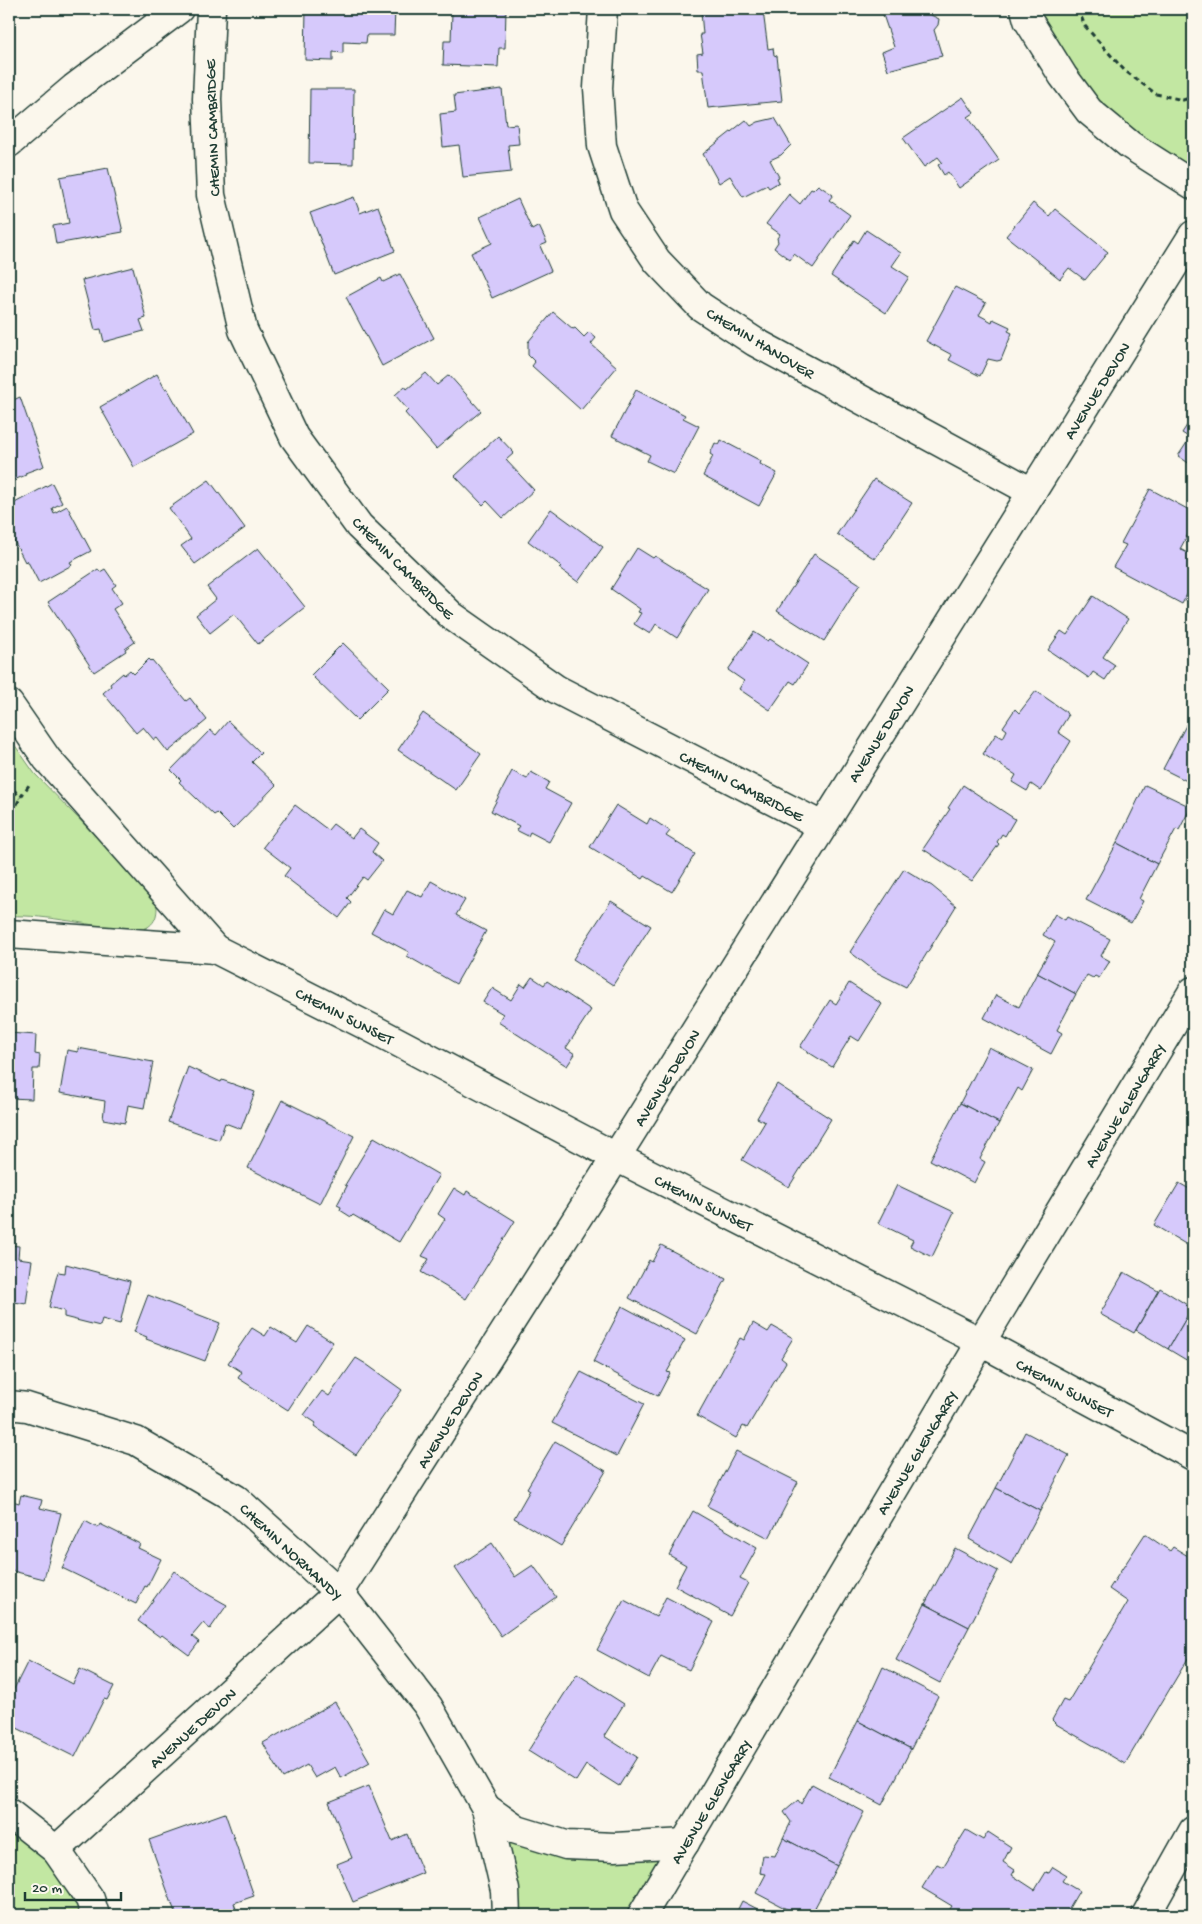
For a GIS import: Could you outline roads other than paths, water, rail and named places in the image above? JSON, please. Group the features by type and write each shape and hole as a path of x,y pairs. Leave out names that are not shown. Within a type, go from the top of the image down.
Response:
{"street":[{"path":"9,143 74,88 179,9"},
{"name":"CHEMIN CAMBRIDGE","path":"211,9 207,99 212,195 243,330 294,438 359,526 452,616 556,689 822,826"},
{"name":"CHEMIN HANOVER","path":"603,9 598,88 602,146 623,210 657,261 700,306 754,342 1032,492"},
{"path":"1024,9 1028,20 1058,68 1089,111 1130,144 1193,185"},
{"name":"AVENUE DEVON","path":"56,1850 339,1592 616,1157 1193,235"},
{"name":"CHEMIN SUNSET","path":"9,704 47,759 215,949 375,1030 616,1157 981,1342 1193,1456"},
{"name":"CHEMIN SUNSET","path":"9,934 215,949"},
{"name":"AVENUE GLENGARRY","path":"642,1915 981,1342 1193,991"},
{"name":"CHEMIN NORMANDY","path":"9,1405 27,1408 136,1441 236,1500 339,1592 428,1706 486,1808 505,1890 506,1915"},
{"name":"CHEMIN NORMANDY","path":"486,1808 517,1830 566,1845 615,1847 685,1844"},
{"path":"9,1814 56,1850 90,1899 95,1915"},
{"path":"1146,1915 1193,1831"}]}
